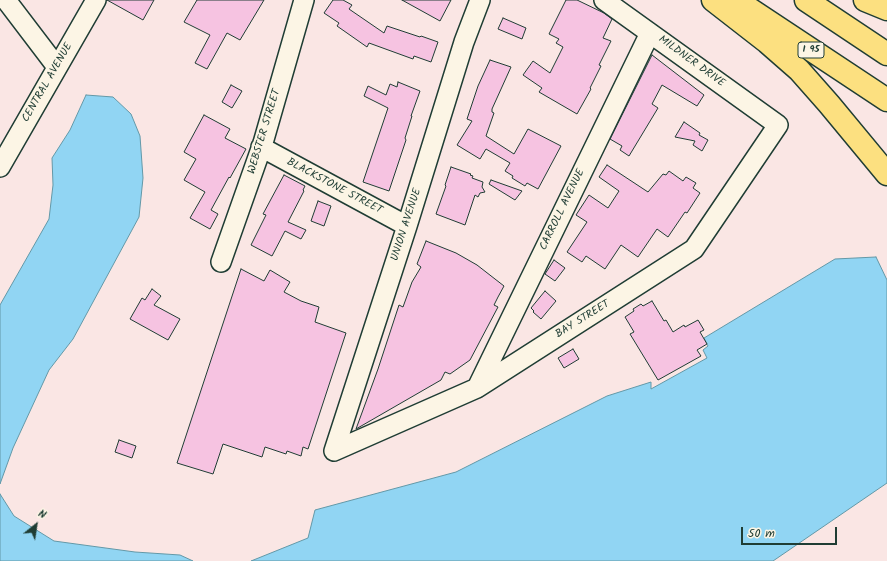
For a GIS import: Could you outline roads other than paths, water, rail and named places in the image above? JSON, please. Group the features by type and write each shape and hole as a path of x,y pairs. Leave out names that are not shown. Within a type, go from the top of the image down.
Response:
{"highway":[{"path":"713,0 767,42 799,70 887,174"},
{"name":"I 95","path":"736,0 887,100"},
{"path":"806,0 887,54"},
{"path":"865,0 887,9"}],"street":[{"path":"6,0 57,67"},
{"name":"CENTRAL AVENUE","path":"0,167 96,0"},
{"name":"WEBSTER STREET","path":"221,262 261,147 304,0"},
{"name":"UNION AVENUE","path":"334,451 407,226 464,42 480,0"},
{"name":"MILDNER DRIVE","path":"604,0 778,125"},
{"name":"CARROLL AVENUE","path":"477,388 650,32"},
{"name":"BAY STREET","path":"334,451 477,388 694,249 778,125"},
{"name":"BLACKSTONE STREET","path":"261,147 407,226"}],"water":[{"path":"86,95 113,97 131,114 140,136 143,178 139,217 73,339 49,370 13,448 0,484 0,305 49,219 53,185 52,158 70,130"},
{"path":"876,257 887,280 887,483 773,561 251,561 308,538 315,510 456,472 607,396 651,382 651,389 707,358 703,350 708,346 704,338 835,259"},
{"path":"0,494 14,516 54,541 135,552 180,555 193,561 0,561"}]}
